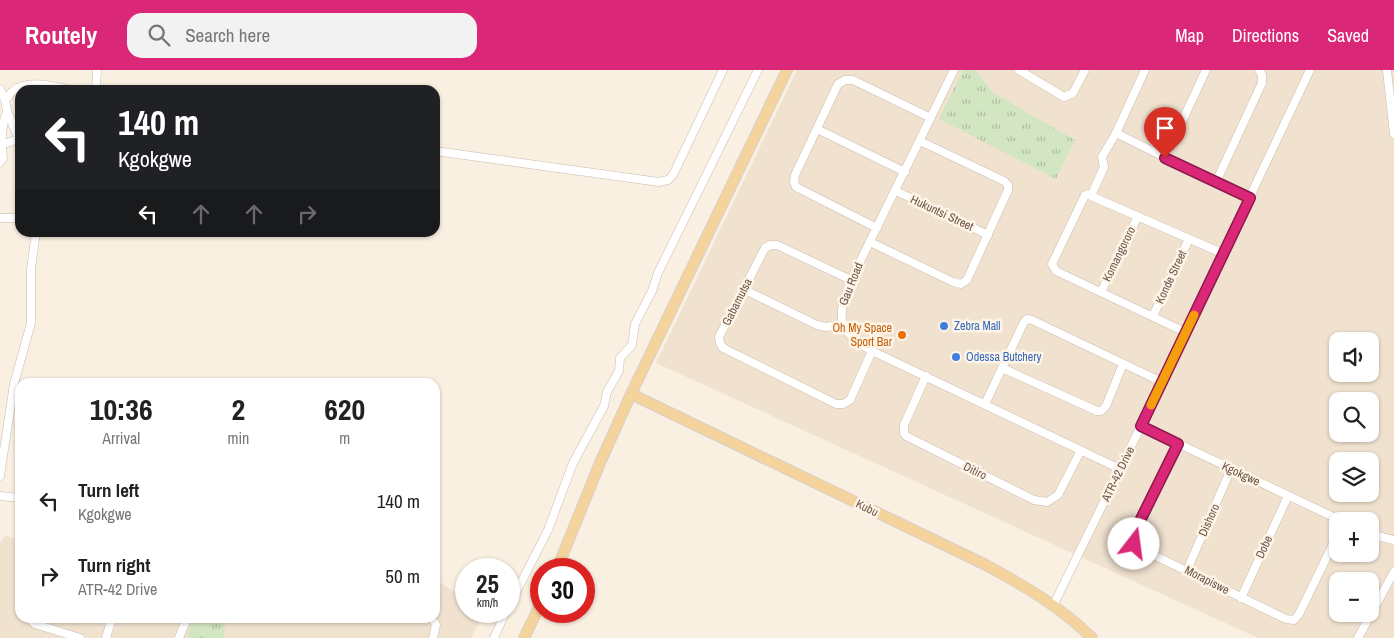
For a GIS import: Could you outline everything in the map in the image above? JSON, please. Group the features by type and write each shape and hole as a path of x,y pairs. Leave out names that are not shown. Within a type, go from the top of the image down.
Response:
{"main road":[{"path":"561,558 600,463 631,394 787,70"},
{"name":"Kubu","path":"631,394 984,564 1034,592 1092,638"},
{"path":"623,412 631,405 650,403"},
{"path":"524,638 531,623"}],"street":[{"path":"96,85 97,70"},
{"path":"440,152 659,182 668,180 673,175 723,70"},
{"path":"520,585 548,530 573,463 604,406 607,392 619,371 620,358 632,345 635,324 652,291 658,273 758,70"},
{"name":"Gau Road","path":"954,70 896,192 851,280 841,309 843,324 848,333 872,351 1120,469"},
{"path":"1021,71 1064,97 1073,92 1085,70"},
{"path":"1091,196 1103,168 1102,157 1116,133 1145,70"},
{"path":"1165,158 1206,70"},
{"path":"1216,182 1262,83 1260,70"},
{"name":"ATR-42 Drive","path":"1053,606 1224,254 1310,70"},
{"path":"1387,70 1392,90 1394,134"},
{"path":"877,228 796,187 794,182 795,175 838,84 845,80 853,80 931,118"},
{"path":"24,85 49,85"},
{"path":"0,89 15,130"},
{"path":"5,100 15,90"},
{"path":"0,162 3,158 1,145 2,127 7,111"},
{"path":"817,129 905,172"},
{"path":"1116,133 1250,198"},
{"path":"1,145 15,141"},
{"path":"870,242 953,282 961,284 967,280 1008,190 1008,185 1004,181 920,141"},
{"name":"Hukuntsi Street","path":"896,192 988,235"},
{"path":"1185,332 1056,271 1052,264 1085,195 1087,194 1224,254"},
{"name":"Komangororo","path":"1101,292 1138,216"},
{"path":"0,218 15,218"},
{"path":"16,378 31,323 31,269 35,237"},
{"name":"Konde Street","path":"1153,316 1189,238"},
{"name":"Gabamutsa","path":"851,280 777,245 770,245 765,248 743,289 719,337 720,343 723,348 836,404 844,404 850,400 872,351"},
{"path":"743,289 817,325 843,324"},
{"path":"984,404 1027,319 1162,382"},
{"path":"1002,368 1097,411 1106,406 1123,364"},
{"name":"Ditiro","path":"926,376 904,425 906,436 1034,500 1047,502 1058,495 1081,450"},
{"path":"0,476 15,380"},
{"name":"Kgokgwe","path":"1141,426 1329,515"},
{"name":"Morapiswe","path":"1178,444 1132,538 1136,547 1286,619 1294,620 1329,552"},
{"name":"Dishoro","path":"1187,570 1231,470"},
{"path":"0,496 15,498"},
{"name":"Dobe","path":"1241,598 1288,496"},
{"path":"1379,536 1394,540"},
{"path":"1358,638 1394,572"},
{"path":"34,623 80,638"},
{"path":"106,638 110,623"},
{"path":"179,638 185,623"},
{"path":"433,638 435,623"},
{"path":"494,638 501,623"}],"shaded area":[{"path":"797,70 1394,70 1394,638 1258,638 656,363"},
{"path":"5,535 15,538 15,623 440,623 440,583 455,592 455,623 478,623 471,638 0,638 0,543"}],"green space":[{"path":"963,70 976,70 992,92 1075,140 1056,179 939,119"},
{"path":"192,623 225,623 224,638 187,638"}],"slow traffic":[{"path":"1151,405 1194,315"}],"place":[{"name":"Zebra Mall","path":"944,326"},
{"name":"Oh My Space Sport Bar","path":"902,335"},
{"name":"Odessa Butchery","path":"956,357"}],"route":[{"path":"1134,544 1133,535 1178,444 1141,426 1250,198 1165,158"}]}
